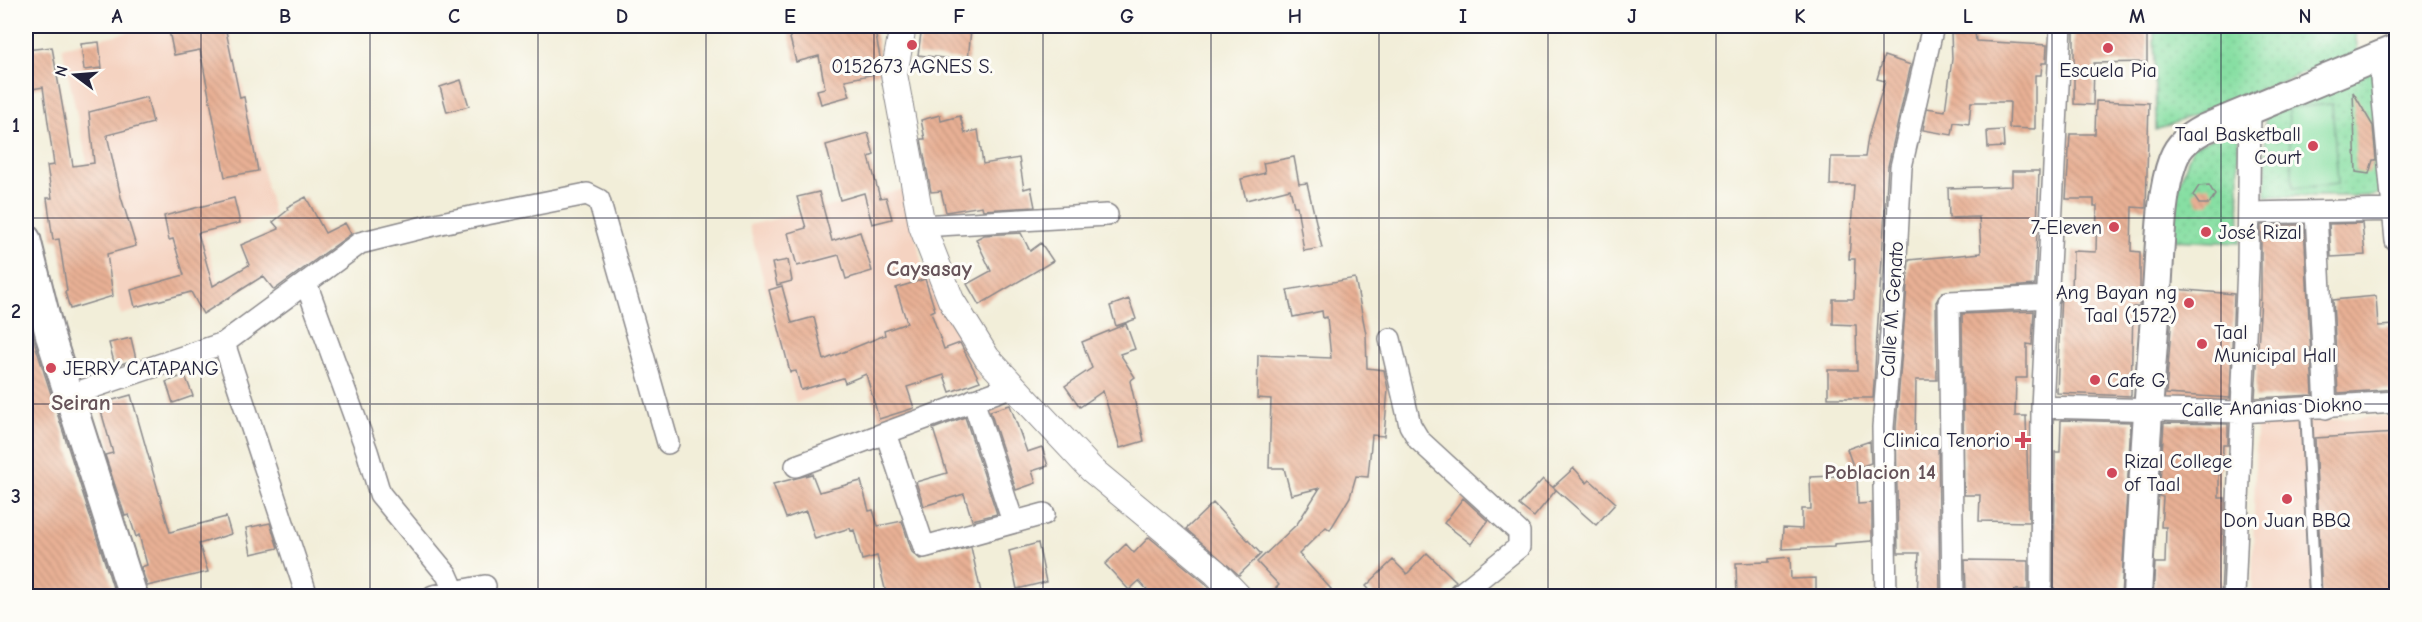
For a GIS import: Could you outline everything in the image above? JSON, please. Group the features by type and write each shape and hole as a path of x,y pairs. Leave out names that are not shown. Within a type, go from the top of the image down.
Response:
{"main road":[{"path":"2137,597 2162,229 2172,161 2179,147 2188,137 2388,52"},
{"path":"26,239 51,339 133,597"}],"street":[{"path":"903,26 894,74 922,226 951,300 987,357 1092,470 1215,572 1238,597"},
{"name":"Calle M. Genato","path":"1886,597 1883,427 1893,309 1900,167 1933,26"},
{"path":"2041,597 2043,407 2061,26"},
{"path":"2388,52 2397,241"},
{"path":"2234,597 2248,266 2250,110"},
{"path":"70,394 224,343 360,243 441,223 587,194 599,200 669,443"},
{"path":"2249,213 2395,210"},
{"path":"2316,213 2316,409"},
{"path":"922,226 1107,215"},
{"path":"306,283 367,451 380,494 447,575 455,593"},
{"path":"1953,597 1949,302 2049,297"},
{"path":"1390,339 1410,425 1419,440 1519,532 1519,547 1458,597"},
{"path":"224,343 307,597"},
{"path":"796,466 1013,386"},
{"path":"973,400 1013,522"},
{"name":"Calle Ananias Diokno","path":"2043,407 2241,412 2316,409 2397,402"},
{"path":"886,433 924,548 1044,514"},
{"path":"433,597 485,586"}],"lane":[{"path":"2315,597 2316,409"}],"shaded area":[{"path":"156,26 228,26 274,216 204,236 219,285 121,315 62,47"},
{"path":"906,189 923,270 962,340 796,403 749,225"},
{"path":"2396,415 2396,596 2252,596 2256,425"}],"green space":[{"path":"2154,26 2354,26 2358,52 2156,130"},
{"path":"2375,66 2384,190 2373,196 2266,196 2265,112"},
{"name":"Taal Basketball Court","path":"2332,104 2338,184 2293,188 2288,108"},
{"path":"2238,128 2240,243 2170,240 2174,198 2193,146"}],"building":[{"path":"168,26 190,26 191,30 225,26 240,98 244,97 258,171 225,177 200,50 174,55"},
{"path":"787,26 874,26 881,62 879,73 845,80 850,96 821,104 817,90 825,88 819,56 796,62"},
{"path":"922,26 971,29 968,61 918,55"},
{"name":"Escuela Pia","path":"2074,26 2147,26 2147,62 2094,63 2093,105 2074,104"},
{"path":"1975,32 1976,41 2047,45 2046,63 2042,63 2041,75 2035,75 2035,129 2009,128 2010,102 1971,102 1969,124 1954,122 1952,135 1923,130 1927,108 1945,111 1952,59 1951,33"},
{"path":"99,42 102,68 84,70 81,44"},
{"path":"52,47 73,166 94,163 89,112 147,97 153,123 107,135 121,197 136,246 107,254 113,296 70,309 65,292 67,291 59,239 53,240 47,198 52,198 47,166 54,165 43,87 26,90 26,50"},
{"path":"1884,56 1911,65 1888,166 1873,398 1828,398 1828,370 1857,370 1856,325 1833,324 1833,299 1854,299 1855,259 1849,259 1854,185 1830,185 1831,157 1865,157 1868,137 1885,81 1877,79"},
{"path":"461,80 469,106 447,112 440,87"},
{"path":"2353,92 2373,126 2376,160 2373,160 2369,174 2356,172"},
{"path":"2096,101 2149,103 2146,208 2132,207 2131,251 2140,252 2140,289 2139,307 2133,307 2131,396 2057,393 2061,291 2072,291 2073,251 2096,252 2097,206 2094,206 2094,199 2066,199 2070,134 2095,134"},
{"path":"940,115 941,121 960,116 965,133 978,130 983,164 1019,158 1024,189 1031,187 1035,207 983,210 982,206 946,212 941,191 931,192 921,139 925,139 921,120"},
{"path":"2003,130 2004,147 1988,148 1987,131"},
{"path":"868,133 874,155 869,157 880,198 886,197 892,219 872,224 864,193 840,200 826,145"},
{"path":"1294,157 1299,184 1307,183 1322,248 1304,251 1297,206 1294,206 1290,189 1246,200 1241,179 1265,173 1263,163"},
{"path":"2012,171 2039,171 2035,285 1942,292 1936,302 1937,380 1916,380 1915,437 1938,438 1940,597 1917,597 1919,553 1898,553 1896,427 1909,260 1981,253 1979,217 1949,218 1948,188 2012,186"},
{"path":"2209,185 2215,195 2209,204 2199,204 2193,195 2199,186"},
{"path":"819,192 832,241 860,232 872,271 846,279 839,255 797,266 788,233 806,228 797,197"},
{"path":"306,197 325,233 345,223 351,234 274,290 263,276 203,314 191,292 135,307 131,290 184,275 173,239 169,240 164,216 234,198 240,223 198,233 213,286 249,265 241,245 279,229 273,222 288,210 287,207"},
{"path":"2362,223 2365,255 2331,257 2329,224"},
{"path":"2261,225 2304,225 2313,395 2255,398 2261,297"},
{"path":"1021,233 1030,251 1041,243 1053,261 979,305 967,284 991,271 976,239 984,235"},
{"path":"788,260 792,281 777,285 772,263"},
{"path":"1355,278 1366,334 1367,368 1384,370 1388,389 1384,436 1372,435 1368,477 1356,476 1350,497 1330,530 1326,527 1299,554 1331,589 1323,597 1267,597 1279,585 1257,562 1297,524 1320,488 1291,495 1284,468 1269,468 1271,399 1257,398 1258,355 1331,358 1327,317 1323,318 1322,311 1293,317 1287,290"},
{"path":"925,279 935,310 931,312 944,349 960,343 980,381 950,392 944,375 907,387 914,408 879,419 866,374 845,383 843,378 801,390 796,371 790,372 769,290 782,286 792,323 814,317 824,360 885,335 884,331 907,323 896,288"},
{"name":"Taal Municipal Hall","path":"2174,289 2234,294 2230,398 2166,394"},
{"path":"2376,296 2378,326 2397,325 2397,389 2338,393 2333,300"},
{"path":"1129,299 1136,319 1116,326 1110,306"},
{"path":"2034,311 2032,345 2027,344 2027,378 2016,378 2015,416 2026,416 2029,522 1979,521 1980,495 1964,495 1962,314"},
{"path":"29,318 35,344 116,597 26,597 26,412 32,410 26,383 26,319"},
{"path":"1126,324 1135,349 1120,354 1135,377 1130,381 1144,441 1120,448 1103,391 1080,407 1065,386 1092,368 1082,342"},
{"path":"131,338 136,359 115,366 109,343"},
{"path":"185,375 193,396 173,403 166,382"},
{"path":"131,395 170,532 226,517 231,534 199,544 208,572 147,586 141,567 147,565 139,535 136,537 129,515 125,516 105,455 113,453 99,404"},
{"path":"1010,405 1027,452 1042,447 1048,466 1032,471 1036,483 1016,490 990,411"},
{"path":"965,417 997,514 972,520 964,494 924,506 916,482 947,473 933,429"},
{"path":"2061,420 2131,422 2121,597 2054,597 2055,452 2060,452"},
{"path":"2164,423 2228,424 2228,445 2223,445 2222,468 2219,468 2219,498 2225,498 2221,597 2153,597 2155,563 2165,563 2166,527 2161,527 2163,497 2159,496"},
{"path":"2397,433 2397,597 2322,597 2315,438"},
{"path":"1870,441 1871,463 1854,469 1847,449"},
{"path":"1574,468 1587,483 1590,480 1616,503 1596,525 1553,487"},
{"path":"812,474 819,492 861,481 869,511 873,510 878,526 902,521 912,552 920,559 971,547 982,597 887,597 877,556 862,560 854,530 851,531 850,528 815,539 806,511 786,518 773,484"},
{"path":"1857,475 1858,504 1872,503 1872,541 1834,544 1834,547 1782,549 1783,528 1802,529 1802,509 1811,509 1810,477"},
{"path":"1543,479 1556,490 1534,517 1519,505"},
{"path":"1463,498 1488,521 1471,544 1444,523"},
{"path":"1213,503 1261,554 1239,575 1186,529"},
{"path":"270,523 278,548 251,554 246,528"},
{"path":"1149,537 1205,583 1217,596 1154,597 1139,581 1129,590 1105,564 1126,544 1134,553"},
{"path":"1038,543 1046,582 1017,589 1009,551"},
{"path":"1427,553 1456,581 1446,591 1445,597 1376,597 1366,586 1393,560 1407,574"},
{"path":"1790,557 1791,579 1816,578 1816,597 1737,597 1736,563 1769,562 1769,559"},
{"path":"1965,560 2028,561 2028,590 2014,590 2013,597 1981,597 1981,592 1966,591"}],"place":[{"name":"0152673 AGNES S.","path":"912,45"},
{"name":"Escuela Pia","path":"2108,48"},
{"name":"Taal Basketball Court","path":"2313,146"},
{"name":"7-Eleven","path":"2114,227"},
{"name":"José Rizal","path":"2206,232"},
{"name":"Ang Bayan ng Taal (1572)","path":"2189,303"},
{"name":"Taal Municipal Hall","path":"2202,344"},
{"name":"JERRY CATAPANG","path":"51,368"},
{"name":"Cafe G","path":"2095,380"},
{"name":"Clinica Tenorio","path":"2023,440"},
{"name":"Rizal College of Taal","path":"2112,473"},
{"name":"Don Juan BBQ","path":"2287,499"}],"district":[{"name":"Caysasay","path":"929,269"},
{"name":"Seiran","path":"81,403"},
{"name":"Poblacion 14","path":"1880,472"}]}
